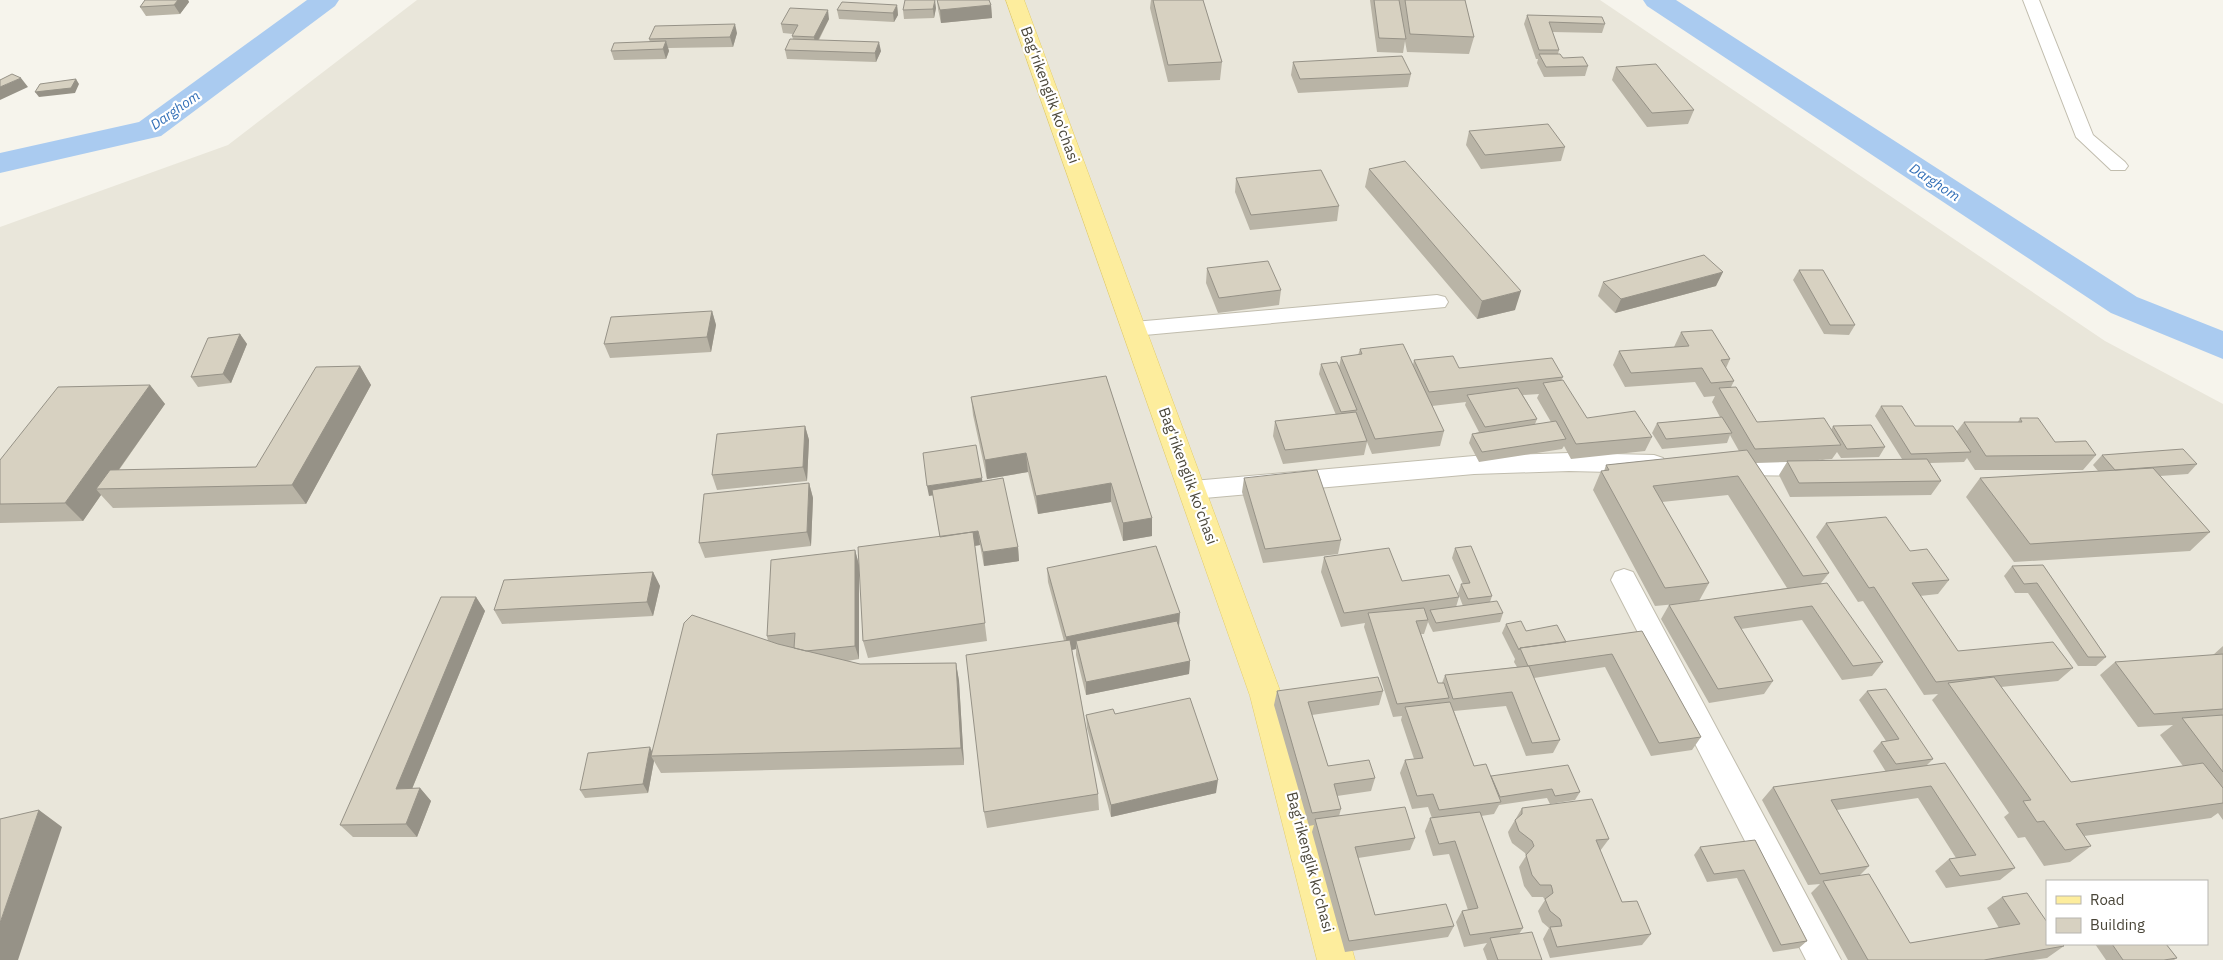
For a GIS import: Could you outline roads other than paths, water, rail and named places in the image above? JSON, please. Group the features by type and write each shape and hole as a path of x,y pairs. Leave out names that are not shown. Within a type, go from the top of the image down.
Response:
{"main road":[{"name":"Bag'rikenglik ko'chasi","path":"1015,0 1266,696 1336,960"}],"lane":[{"path":"2031,0 2085,137 2118,166"},
{"path":"1134,329 1437,302"},
{"path":"1193,490 1474,464 1569,462 1836,467"},
{"path":"1624,580 1824,960"}],"waterway":[{"name":"Darghоm","path":"0,163 150,129 325,0"},
{"name":"Darghоm","path":"1657,0 2124,305 2223,346"}]}
